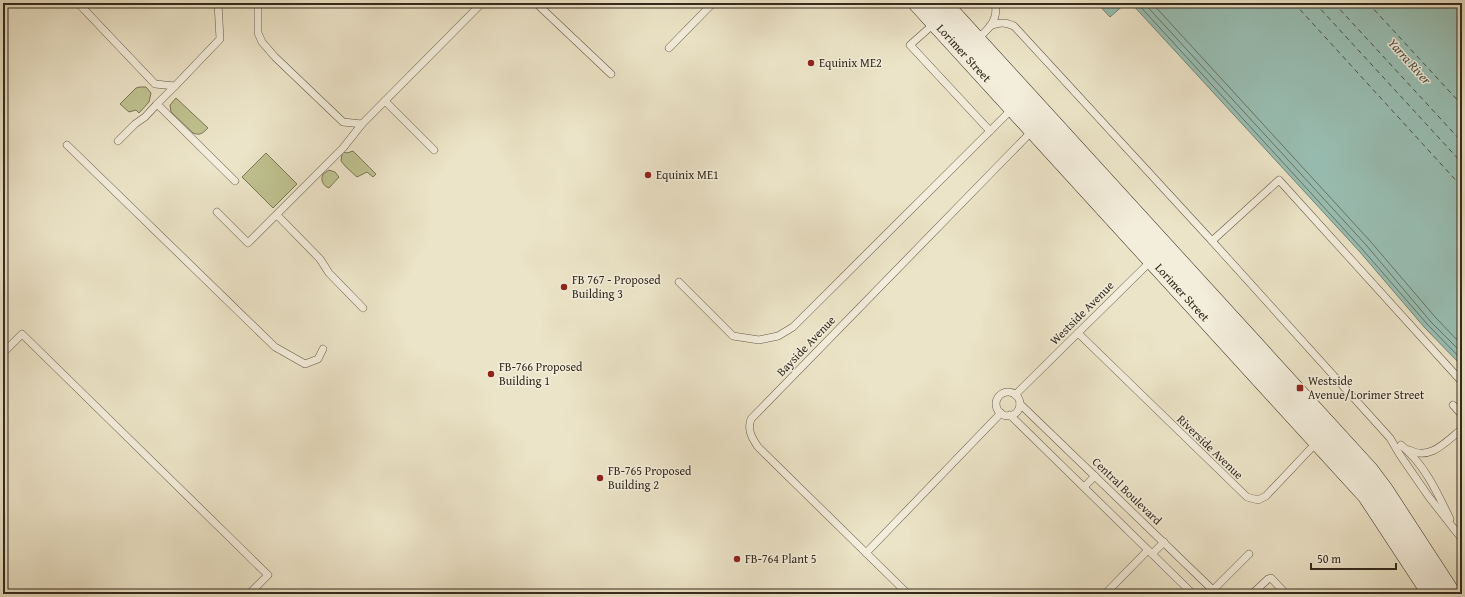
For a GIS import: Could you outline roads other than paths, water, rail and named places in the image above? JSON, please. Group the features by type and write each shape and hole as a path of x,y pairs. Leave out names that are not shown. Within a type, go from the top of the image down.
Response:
{"main road":[{"name":"Lorimer Street","path":"918,3 936,22 969,47 1324,435 1382,488 1451,594"},
{"name":"Lorimer Street","path":"942,3 969,47"},
{"name":"Lorimer Street","path":"1324,435 1369,497 1432,594"}],"lane":[{"path":"78,3 155,84 175,86"},
{"path":"118,141 158,104 220,39 218,3"},
{"path":"258,3 258,33 262,42 275,57 343,122 362,124"},
{"path":"216,212 248,243 343,148 362,124 482,3"},
{"path":"536,3 611,74"},
{"path":"669,48 713,3"},
{"path":"969,47 990,26 996,16 996,3"},
{"path":"936,22 910,45 990,131"},
{"path":"990,26 1001,22 1014,26 1212,241 1390,438 1429,497 1462,539"},
{"path":"385,101 434,150"},
{"path":"679,282 733,336 759,340 778,336 793,327 1020,102"},
{"path":"158,104 235,181"},
{"name":"Bayside Avenue","path":"908,594 900,591 866,553 758,447 753,439 749,425 751,419 1040,124"},
{"path":"67,145 275,347 305,364 318,360 323,349"},
{"path":"1212,241 1279,180 1462,382"},
{"path":"277,215 320,259 329,273 363,308"},
{"name":"Westside Avenue","path":"1015,394 1158,254"},
{"name":"Riverside Avenue","path":"1078,333 1247,497 1258,500 1266,496 1324,435"},
{"path":"3,353 22,334 268,575 249,594"},
{"path":"1004,393 1015,394 1018,397 1020,404 1016,413 1010,415 1001,413 997,406 998,399 1004,393"},
{"name":"Central Boulevard","path":"1020,404 1215,592"},
{"path":"1453,405 1462,415"},
{"path":"866,553 1001,413"},
{"path":"1010,415 1193,594"},
{"path":"1390,438 1417,453 1431,452 1462,429"},
{"path":"1402,445 1415,457 1433,485 1455,530"},
{"path":"1084,487 1095,476"},
{"path":"1105,594 1126,572 1164,542"},
{"path":"1215,592 1249,554"},
{"path":"1252,594 1271,578 1286,594"}],"water":[{"path":"1097,3 1126,3 1110,17"},
{"name":"Yarra River","path":"1131,3 1462,3 1462,366 1425,328 1360,252"}],"place":[{"name":"Equinix ME2","path":"811,63"},
{"name":"Equinix ME1","path":"648,175"},
{"name":"FB 767 - Proposed Building 3","path":"564,287"},
{"name":"FB-766 Proposed Building 1","path":"491,374"},
{"name":"Westside Avenue/Lorimer Street","path":"1300,388"},
{"name":"FB-765 Proposed Building 2","path":"600,478"},
{"name":"FB-764 Plant 5","path":"737,559"}]}
